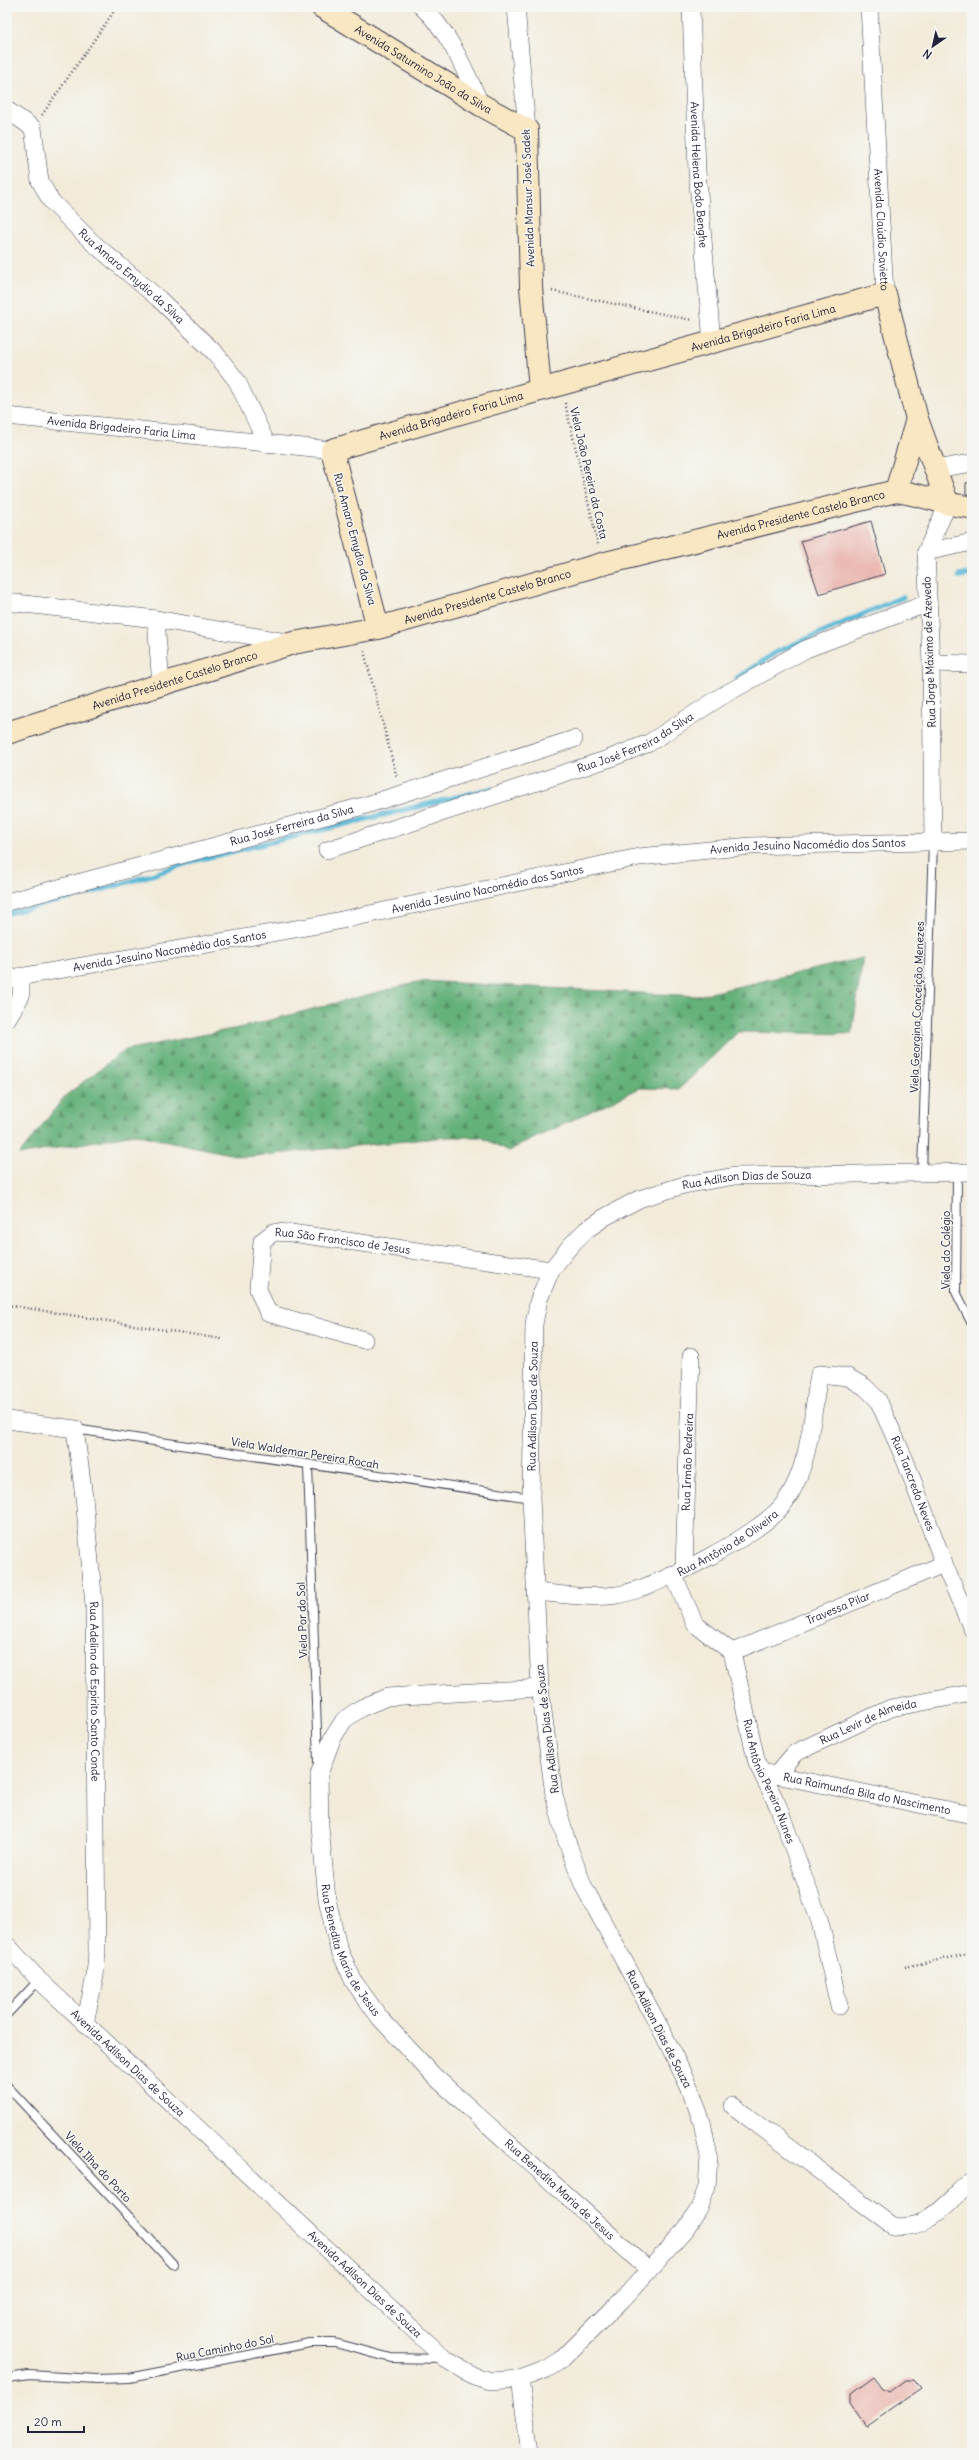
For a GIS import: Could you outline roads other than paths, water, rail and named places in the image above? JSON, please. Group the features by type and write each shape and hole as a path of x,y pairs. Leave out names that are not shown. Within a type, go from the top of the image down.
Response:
{"street":[{"name":"Avenida Saturnino João da Silva","path":"322,7 481,105 527,130"},
{"path":"422,7 441,29 455,51 481,105"},
{"name":"Avenida Mansur José Sadek","path":"516,7 527,130 531,287 540,390"},
{"name":"Avenida Helena Bodo Benghe","path":"691,7 698,171 711,333"},
{"name":"Avenida Claúdio Savietto","path":"869,7 885,294 917,419 935,470"},
{"name":"Rua Amaro Emydio da Silva","path":"7,110 33,128 40,181 51,201 92,242 159,299 216,354 237,381 267,444"},
{"name":"Avenida Brigadeiro Faria Lima","path":"7,416 332,450 561,385 711,333 885,294"},
{"path":"896,491 917,419"},
{"name":"Rua Amaro Emydio da Silva","path":"332,450 368,630"},
{"path":"948,504 935,470 972,463"},
{"name":"Avenida Presidente Castelo Branco","path":"7,733 293,643 368,630 602,564 896,491 912,492 948,504 972,507"},
{"name":"Rua Jorge Máximo de Azevedo","path":"933,842 931,664 926,552 948,504"},
{"path":"926,552 972,542"},
{"path":"7,602 156,619 293,643"},
{"name":"Rua José Ferreira da Silva","path":"327,850 608,759 649,743 722,696 806,649 928,603"},
{"path":"156,619 160,686"},
{"path":"931,664 972,664"},
{"name":"Rua José Ferreira da Silva","path":"7,902 401,794 574,739"},
{"name":"Avenida Jesuíno Nacomédio dos Santos","path":"14,977 318,925 639,857 750,846 972,841"},
{"path":"7,1019 21,996 14,977"},
{"name":"Rua Adílson Dias de Souza","path":"550,1270 586,1230 605,1217 639,1199 684,1185 736,1176 965,1172"},
{"name":"Rua São Francisco de Jesus","path":"364,1340 268,1313 258,1288 262,1242 274,1232 291,1233 550,1270"},
{"name":"Rua Adilson Dias de Souza","path":"550,1270 539,1299 534,1324 531,1498 540,1688 554,1795 566,1839 583,1886 664,2035 691,2091 702,2122 709,2158"},
{"name":"Rua Irmão Pedreira","path":"679,1571 691,1356"},
{"name":"Rua Antônio de Oliveira","path":"535,1592 590,1597 618,1594 646,1587 742,1537 777,1513 786,1502 796,1484 804,1458 819,1374"},
{"name":"Rua Tancredo Neves","path":"819,1374 848,1377 865,1387 878,1400 905,1460 944,1564 972,1629"},
{"path":"7,1420 75,1429"},
{"name":"Rua Adelino do Espírito Santo Conde","path":"75,1429 84,1497 94,1605 97,1952 95,1976 85,2022"},
{"name":"Travessa Pilar","path":"732,1652 944,1564"},
{"path":"679,1571 695,1624 732,1652"},
{"name":"Rua Antônio Pereira Nunes","path":"732,1652 757,1763 769,1773 778,1806 820,1922 839,2006"},
{"name":"Rua Benedita Maria de Jesus","path":"540,1688 388,1697 361,1708 344,1720 332,1739 319,1774 320,1826 327,1899 338,1947 354,1982 380,2018 433,2075 649,2270"},
{"name":"Rua Levir de Almeida","path":"769,1773 795,1753 891,1708 972,1693"},
{"name":"Rua Raimunda Bila do Nascimento","path":"769,1773 972,1815"},
{"name":"Avenida Adilson Dias de Souza","path":"7,1945 39,1980 445,2359 474,2376 491,2381 520,2379 547,2369 562,2360 649,2270 686,2229 699,2209 707,2187 709,2158"},
{"path":"733,2106 893,2226 906,2228 920,2224 940,2212 972,2181"},
{"path":"520,2379 530,2453"}],"lane":[{"name":"Viela Georgina Conceição Menezes","path":"922,1172 933,842"},
{"name":"Viela do Colégio","path":"965,1172 956,1292 972,1324"},
{"name":"Viela Waldemar Pereira Rocah","path":"75,1429 531,1498"},
{"name":"Viela Por do Sol","path":"308,1465 319,1774"},
{"path":"7,2014 39,1980"},
{"name":"Viela Ilha do Porto","path":"7,2086 173,2264"},
{"name":"Rua Caminho do Sol","path":"7,2378 29,2375 96,2379 129,2378 310,2342 335,2344 391,2358 445,2359"}],"waterway":[{"path":"959,576 972,574"},
{"path":"737,678 777,652 903,597"},
{"path":"7,913 102,890 196,860 491,789"}]}
